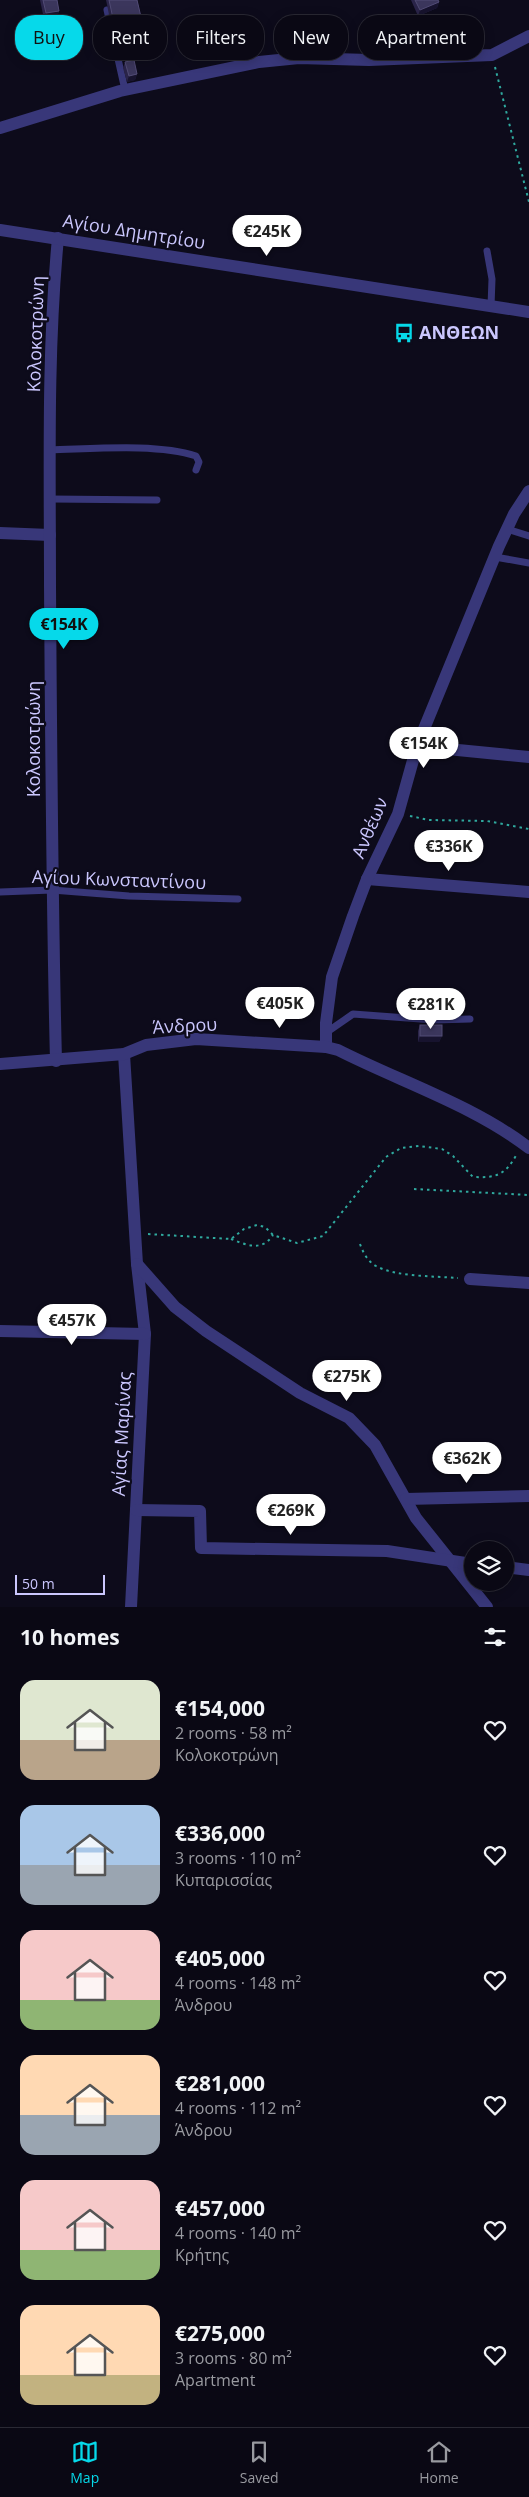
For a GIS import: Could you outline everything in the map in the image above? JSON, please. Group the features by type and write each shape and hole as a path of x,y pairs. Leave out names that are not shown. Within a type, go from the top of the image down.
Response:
{"street":[{"path":"0,128 76,103 125,90 258,62 299,58 369,60 492,55 529,36"},
{"name":"Αγίου Δημητρίου","path":"0,230 529,312"},
{"name":"Κολοκοτρώνη","path":"56,1061 52,890 50,450 52,306 58,238"},
{"name":"Ανθέων","path":"326,1047 332,977 367,880 398,814 417,746 494,557 507,529 528,495"},
{"path":"0,533 50,535"},
{"path":"417,746 529,757"},
{"path":"367,880 529,892"},
{"name":"Άνδρου","path":"0,1064 56,1061 124,1054 146,1045 196,1040 326,1047 338,1050 453,1104 510,1133 526,1146"},
{"name":"Αγίας Μαρίνας","path":"124,1054 134,1234 145,1334 132,1607"},
{"path":"137,1264 175,1307 206,1331 300,1393 349,1418 375,1445 416,1518 487,1607"},
{"path":"470,1279 529,1283"},
{"path":"0,1331 145,1334"},
{"path":"406,1499 529,1496"},
{"path":"136,1510 200,1511 201,1548 387,1552 464,1564"},
{"path":"514,1568 529,1570"}],"lane":[{"path":"107,10 125,90"},
{"path":"487,251 492,279 491,306"},
{"path":"50,450 146,449 188,454 196,456 200,462 196,470"},
{"path":"51,499 158,500"},
{"path":"507,529 529,536"},
{"path":"494,557 529,563"},
{"name":"Αγίου Κωνσταντίνου","path":"0,892 52,890 129,896 238,899"},
{"path":"327,1032 353,1014 434,1020 470,1019"}],"path":[{"path":"492,55 529,202"},
{"path":"398,814 430,820 487,821 529,829"},
{"path":"231,1239 244,1229 257,1226 265,1227 273,1235 297,1243 323,1236 386,1157 401,1148 418,1146 442,1149 453,1156 473,1177 490,1178 508,1170 526,1146"},
{"path":"414,1189 529,1195"},
{"path":"134,1234 231,1239 246,1246 267,1242 273,1235"},
{"path":"360,1244 365,1255 374,1265 391,1271 470,1279"}],"building":[{"path":"43,0 57,0 59,11 46,13"},
{"path":"109,0 137,0 141,15 112,15"},
{"path":"415,0 438,0 439,2 420,10"},
{"path":"134,60 137,74 129,76 125,62"},
{"path":"420,1025 442,1025 442,1036 420,1036"}],"place":[{"name":"ΑΝΘΕΩΝ","path":"404,333"}]}
